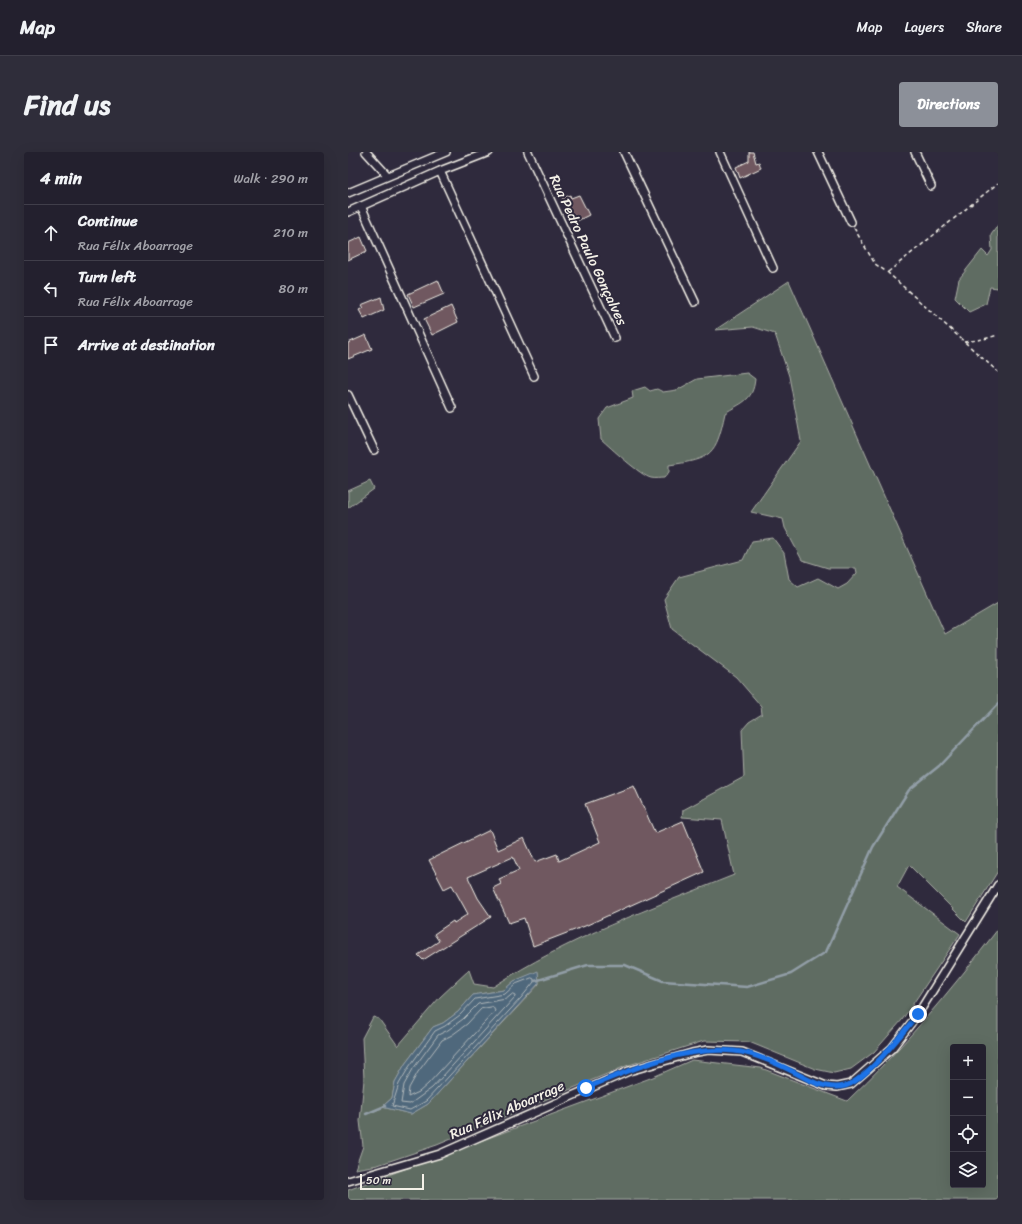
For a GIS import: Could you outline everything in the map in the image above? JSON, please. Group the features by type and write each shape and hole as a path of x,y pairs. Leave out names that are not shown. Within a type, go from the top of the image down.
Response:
{"street":[{"path":"366,152 387,176"},
{"path":"348,193 446,152"},
{"path":"348,212 477,154 489,152"},
{"name":"Rua Pedro Paulo Gonçalves","path":"528,152 615,338"},
{"path":"624,152 695,302"},
{"path":"720,152 773,268"},
{"path":"818,152 851,222"},
{"path":"915,152 931,186"},
{"path":"440,171 534,376"},
{"path":"361,206 452,408"},
{"path":"348,395 374,450"},
{"name":"Rua Félix Aboarrage","path":"348,1181 440,1154 629,1070 692,1053 708,1050 742,1052 826,1086 837,1087 851,1084 892,1048 918,1014 998,886"}],"path":[{"path":"887,272 998,182"},
{"path":"851,222 875,264 887,272 998,372"},
{"path":"964,342 984,340 998,335"}],"green space":[{"path":"998,225 998,288 990,287 986,304 969,312 955,298 959,279 982,250 988,256 992,250 991,235"},
{"path":"789,281 945,634 998,603 998,871 966,922 909,865 897,887 960,934 902,1020 874,1052 851,1069 834,1073 815,1069 749,1042 704,1041 626,1066 437,1145 378,1165 355,1169 363,1146 360,1121 364,1080 362,1038 373,1017 379,1019 398,1046 440,997 469,970 474,984 493,987 550,953 610,925 734,875 722,820 682,817 683,810 744,777 742,730 749,722 762,714 761,706 736,677 672,629 664,599 679,577 743,560 752,541 773,538 784,553 789,579 798,587 818,578 838,589 847,584 857,573 856,568 828,568 802,560 785,528 783,519 751,512 801,441 789,376 775,334 753,327 715,330","holes":["538,972 539,984 428,1104 411,1114 382,1107 392,1098 395,1082 405,1064 433,1027 443,1023 458,1012 473,995 504,990 514,981"]},
{"path":"747,373 755,379 752,393 741,404 725,413 715,446 703,457 683,463 669,465 669,472 664,478 653,478 646,476 601,439 599,419 607,408 633,398 632,391 645,387 650,391 657,389 663,392 677,390 697,379"},
{"path":"370,481 374,489 348,508 348,491"},
{"path":"998,929 998,1200 348,1200 348,1190 653,1077 692,1060 761,1068 847,1101 888,1060 944,996"}],"water":[{"path":"538,971 539,983 428,1104 411,1114 382,1107 392,1098 395,1082 405,1064 433,1027 443,1023 458,1012 473,995 504,990 514,981"}],"building":[{"path":"749,152 753,152 756,163 759,162 761,168 740,178 736,167 749,161"},
{"path":"570,195 571,198 579,195 589,215 573,223 562,199"},
{"path":"361,237 367,251 348,260 348,243"},
{"path":"438,280 444,294 414,307 408,294"},
{"path":"381,297 384,310 364,319 359,310 363,308 361,305"},
{"path":"451,306 458,322 432,335 424,319"},
{"path":"366,335 372,349 348,359 348,343"},
{"path":"634,786 655,833 683,821 704,872 585,926 533,946 524,918 509,923 493,888 501,884 499,879 519,870 513,857 468,877 478,898 491,917 423,960 418,955 439,941 434,934 453,921 454,923 468,914 452,885 444,889 429,860 490,830 498,850 524,838 535,862 557,854 559,861 600,842 585,804"}],"waterway":[{"path":"535,981 588,965 625,965 663,981 747,987 791,974 826,952 873,847 909,790 939,766 998,704"},
{"path":"366,1114 385,1106"}],"route":[{"path":"586,1088 629,1070 708,1050 733,1050 742,1052 792,1070 809,1080 826,1086 846,1086 856,1081 892,1048 918,1014"}]}
